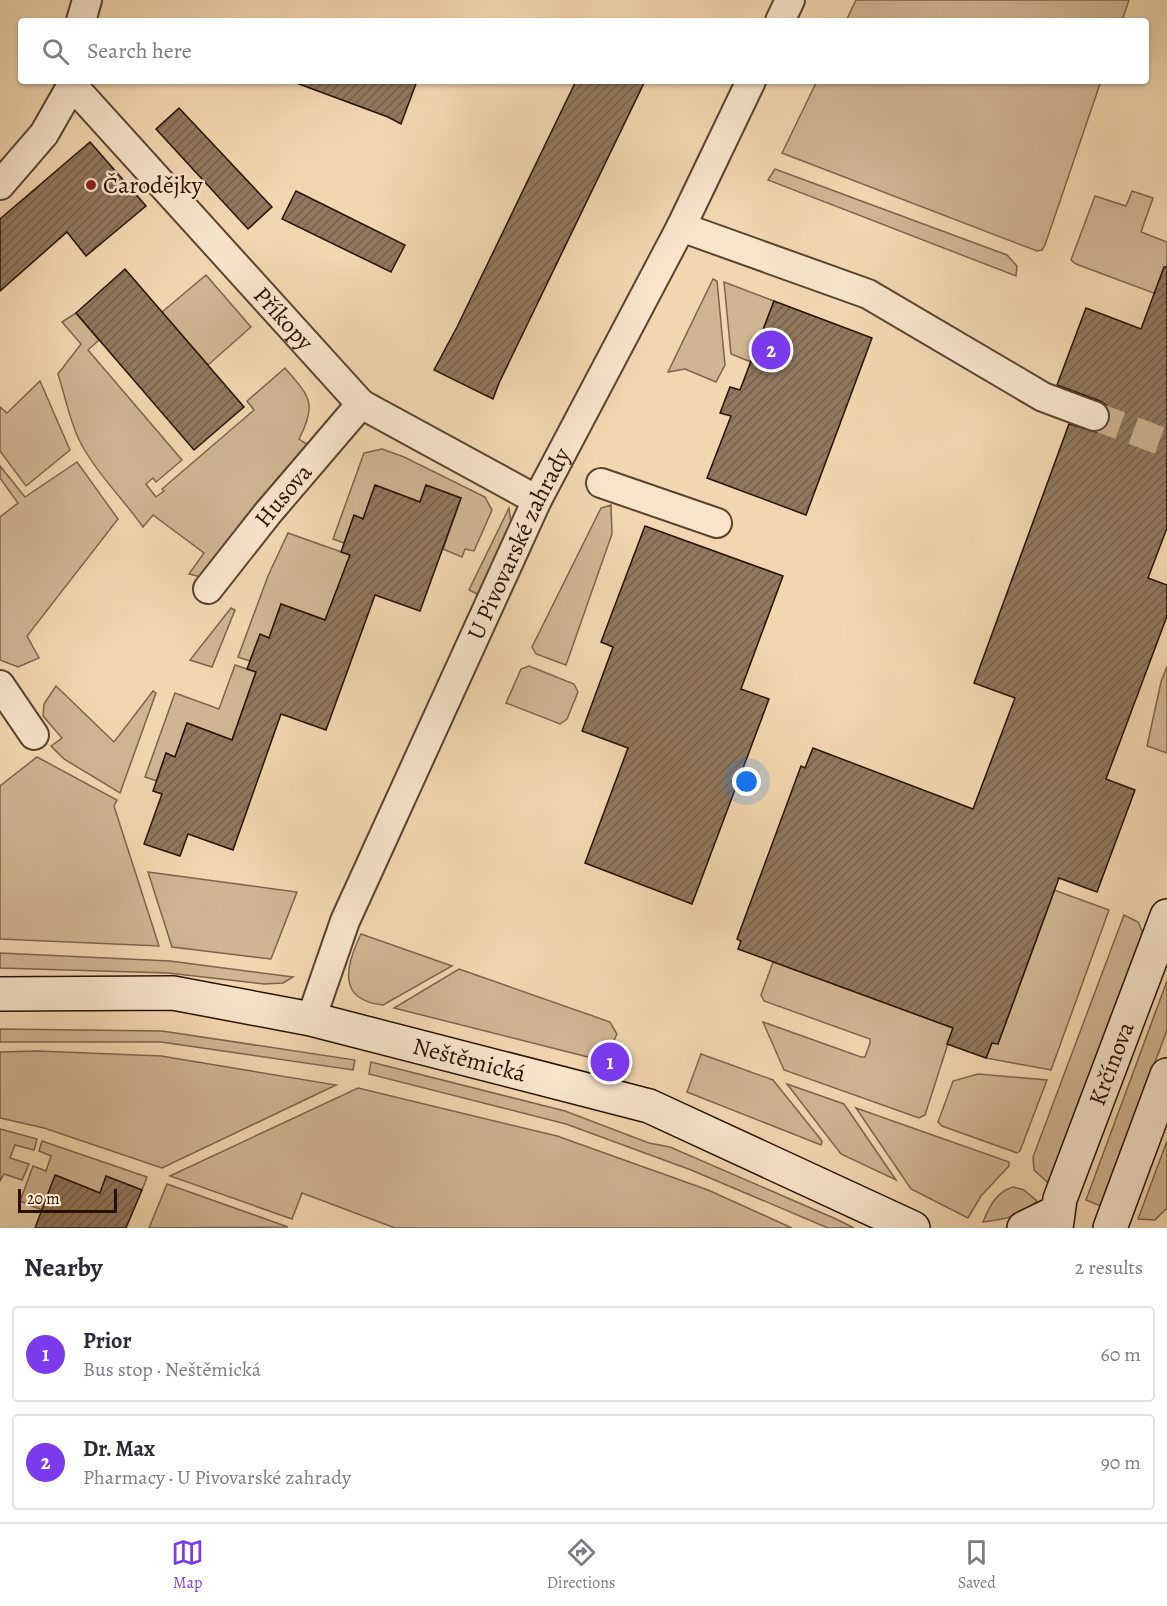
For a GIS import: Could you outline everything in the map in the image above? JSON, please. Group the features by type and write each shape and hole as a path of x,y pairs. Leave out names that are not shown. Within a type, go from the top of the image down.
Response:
{"street":[{"path":"82,18 87,0"},
{"path":"781,18 790,0"},
{"path":"0,185 44,134 71,84"},
{"name":"Příkopy","path":"73,84 361,405 537,500"},
{"name":"U Pivovarské zahrady","path":"311,1018 345,921 537,500 681,227 750,84"},
{"path":"681,227 868,294 1043,397 1094,416"},
{"name":"Husova","path":"208,589 267,514 361,405"},
{"path":"602,483 717,523"},
{"path":"0,685 33,735"},
{"name":"Krčínova","path":"1024,1228 1057,1220 1060,1199 1167,916"},
{"name":"Neštěmická","path":"0,994 173,993 311,1018 650,1106 913,1228"},
{"path":"1110,1228 1167,1075"}],"shaded area":[{"path":"856,0 1129,0 1123,18 847,18"},
{"path":"816,84 1100,84 1042,250 1037,251 782,153"},
{"path":"775,169 1007,255 1017,266 1016,276 768,180"},
{"path":"1132,191 1153,198 1141,232 1167,242 1167,298 1076,264 1071,260 1095,196 1126,206"},
{"path":"206,275 251,327 208,365 162,312"},
{"path":"713,279 717,281 725,365 716,382 685,369 668,372"},
{"path":"724,282 774,301 751,362 731,354"},
{"path":"76,313 99,340 88,350 182,460 156,482 153,478 146,484 156,497 164,491 162,489 254,410 247,401 285,368 305,393 309,408 308,417 299,439 308,445 201,577 189,574 204,553 153,515 143,527 97,469 80,441 72,423 58,374 81,344 62,322"},
{"path":"40,381 70,450 26,486 0,451 0,407 7,413"},
{"path":"382,449 404,457 485,497 492,510 474,551 465,549 462,557 443,549 461,498 426,485 420,502 375,485 363,519 354,516 344,543 333,539 364,453"},
{"path":"77,462 118,519 27,636 39,658 18,667 0,660 0,517 18,503 0,478 0,466 25,497"},
{"path":"611,505 612,534 566,665 536,654 532,647 601,508"},
{"path":"509,508 512,531 481,596 469,590"},
{"path":"288,533 350,555 326,620 281,604 269,638 261,635 250,661 238,657 268,576"},
{"path":"231,608 235,610 212,667 190,660"},
{"path":"235,665 256,672 232,740 187,723 175,757 166,753 157,781 145,777 175,693 219,709"},
{"path":"529,666 574,684 578,692 567,719 560,724 506,703 521,669"},
{"path":"1167,666 1167,753 1147,746 1161,682"},
{"path":"56,686 114,742 153,691 156,693 120,793 64,759 51,746 62,738 43,716 44,704"},
{"path":"37,757 117,800 114,806 159,946 0,939 0,786"},
{"path":"148,872 297,892 271,959 172,947"},
{"path":"1054,890 1109,910 1051,1070 986,1058 992,1043 998,1044"},
{"path":"1124,915 1138,922 1143,933 1048,1183 1034,1170 1033,1157"},
{"path":"361,934 452,966 383,1005 368,1002 351,989 349,979 352,957"},
{"path":"0,953 170,961 293,977 283,983 264,984 168,973 0,968"},
{"path":"773,962 953,1028 925,1115 919,1118 784,1070 763,1022 861,1057 865,1057 870,1039 764,1001 761,995"},
{"path":"459,969 610,1022 617,1034 604,1061 394,1008"},
{"path":"1167,981 1167,1030 1101,1206 1086,1200"},
{"path":"0,1029 162,1031 355,1060 353,1070 161,1042 0,1042"},
{"path":"38,1051 161,1056 336,1085 162,1168 44,1128 0,1118 0,1052"},
{"path":"701,1054 773,1080 822,1141 821,1145 687,1092"},
{"path":"371,1062 565,1111 649,1143 670,1147 854,1228 828,1228 691,1170 566,1124 369,1074"},
{"path":"978,1074 1047,1080 1020,1151 1017,1153 942,1126 938,1122 953,1081"},
{"path":"787,1084 844,1104 896,1180 841,1154"},
{"path":"358,1088 557,1136 708,1190 792,1228 395,1228 302,1193 292,1219 170,1176"},
{"path":"856,1108 1009,1162 1009,1166 981,1196 968,1218 911,1189"},
{"path":"0,1129 37,1139 34,1150 15,1145 10,1158 29,1164 22,1180 4,1174 0,1181"},
{"path":"42,1141 147,1177 142,1190 107,1177 100,1193 56,1175 42,1210 20,1201 33,1166 46,1171 51,1156 39,1151"},
{"path":"1167,1141 1167,1208 1155,1220 1138,1219"},
{"path":"167,1184 288,1227 149,1228"},
{"path":"1013,1187 1024,1190 1037,1201 1025,1211 999,1220 983,1222 997,1196"}],"building":[{"path":"299,84 416,84 401,124"},
{"path":"575,84 644,84 493,399 434,370"},
{"path":"179,108 272,207 248,229 156,129"},
{"path":"90,142 146,206 86,256 67,232 0,291 0,219"},
{"path":"296,191 405,245 391,272 282,219"},
{"path":"1164,267 1167,267 1167,528 1148,578 1167,585 1167,616 1106,779 1135,790 1097,892 1059,878 998,1044 992,1043 986,1058 947,1044 953,1028 738,949 741,941 737,939 801,766 805,768 813,748 973,809 1015,698 974,683 1069,424 1096,432 1105,428 1110,421 1110,413 1106,405 1057,385 1086,308 1141,329"},
{"path":"125,269 244,407 194,450 76,313"},
{"path":"774,301 872,338 806,515 707,478 731,416 720,413 730,387 740,390"},
{"path":"375,485 420,502 426,485 461,498 420,611 375,595 326,730 281,714 233,850 188,834 180,856 144,844 162,794 153,791 166,753 175,757 187,723 232,740 256,672 247,669 260,634 269,638 281,604 325,620 350,555 341,552 354,515 363,519"},
{"path":"645,526 783,576 741,689 769,699 692,904 585,863 628,748 582,731 613,647 601,642"},
{"path":"55,1175 100,1193 106,1176 142,1190 126,1228 35,1228"}],"tunnel":[{"path":"1094,416 1167,443"}],"place":[{"name":"Čarodějky","path":"91,185"},
{"name":"Dr. Max","path":"771,350"},
{"name":"Prior","path":"610,1062"}]}
